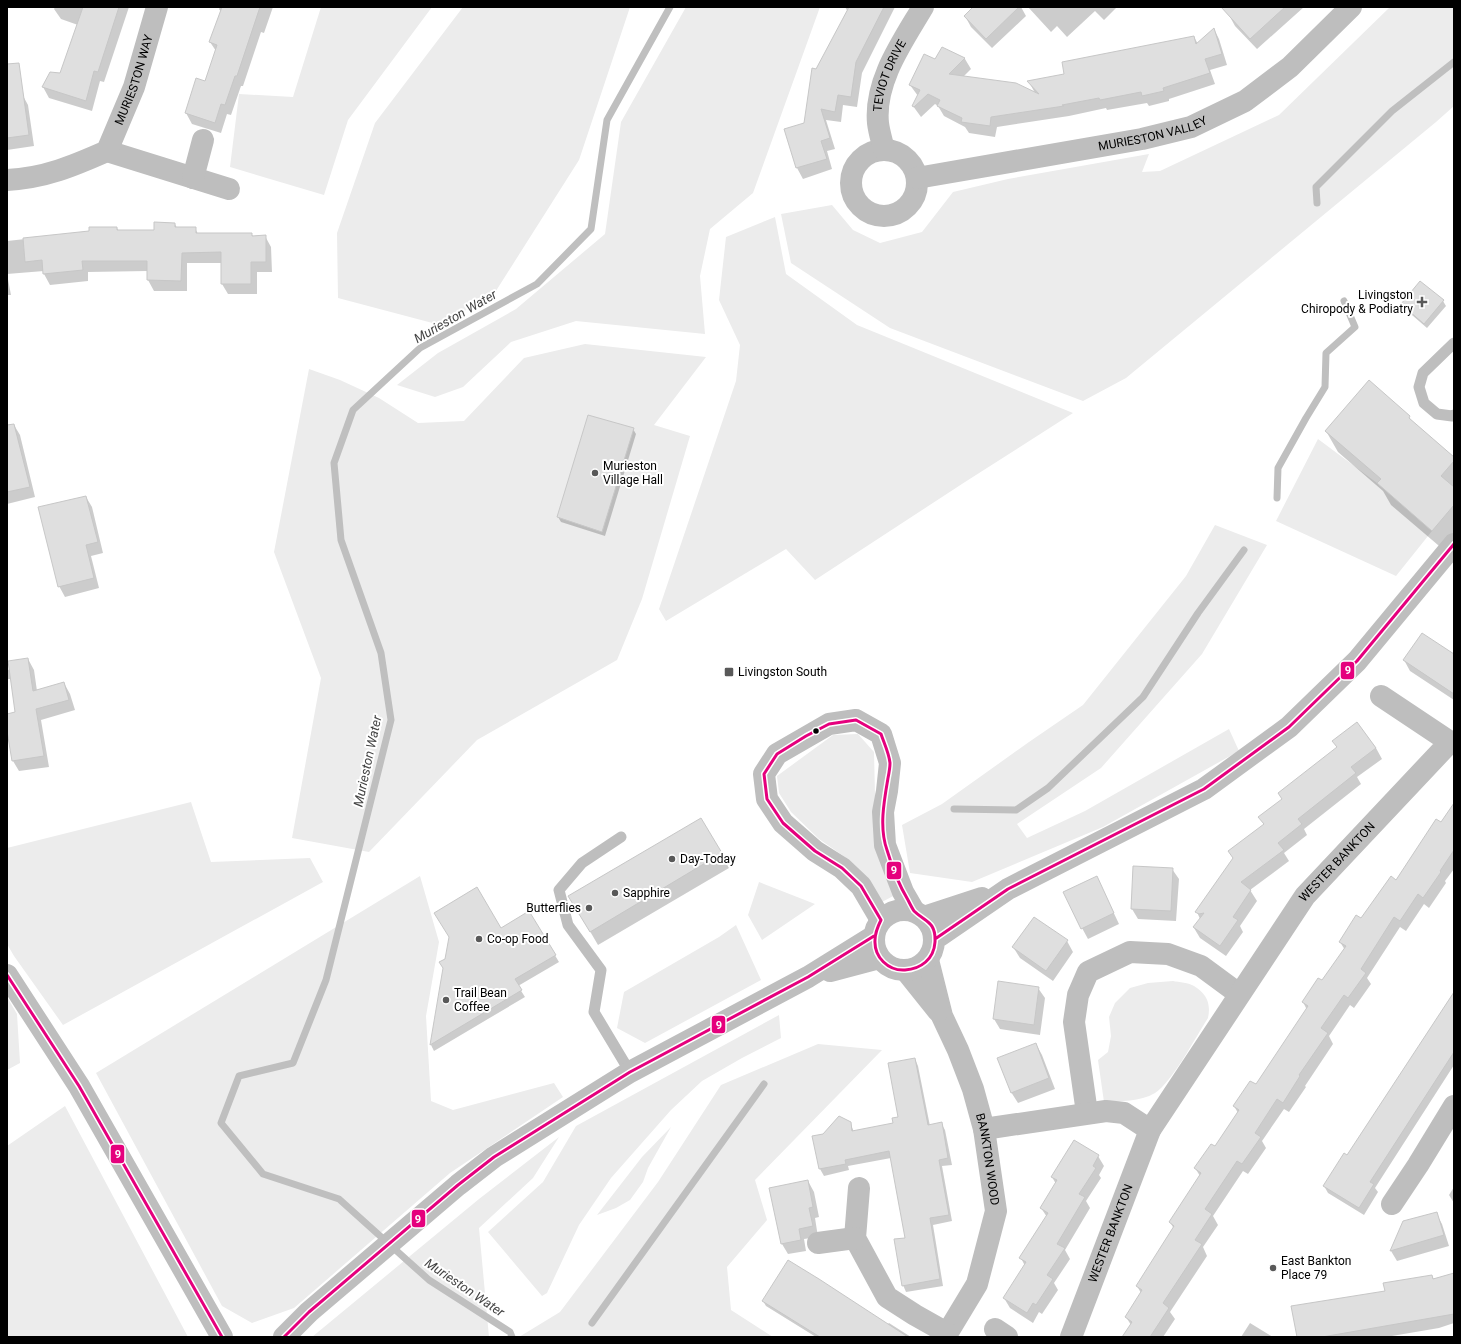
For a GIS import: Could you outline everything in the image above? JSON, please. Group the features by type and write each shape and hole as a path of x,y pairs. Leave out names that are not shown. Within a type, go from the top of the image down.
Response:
{"street":[{"name":"MURIESTON WAY","path":"107,151 134,87 157,7"},
{"name":"TEVIOT DRIVE","path":"884,150 878,124 880,90 899,48 923,7"},
{"name":"MURIESTON VALLEY","path":"917,178 1142,139 1191,127 1245,101 1290,67 1352,7"},
{"path":"193,178 203,140"},
{"path":"884,150 896,152 905,158 913,167 917,178 916,191 912,201 906,208 896,214 885,217 873,215 862,209 854,200 850,180 856,165 864,156 872,152 884,150"},
{"path":"7,180 24,179 62,170 107,151 229,188"},
{"path":"935,938 1008,889 1204,789 1289,727 1357,661 1454,544"},
{"name":"WESTER BANKTON","path":"1071,1337 1150,1130 1305,896 1452,744 1381,696"},
{"path":"856,720 881,734 890,763 884,812 885,845 903,892 919,914 930,923 933,930 935,938 933,950 928,960 918,968 906,971 896,970 886,965 879,958 874,947 878,928 861,886 842,868 815,851 783,823 767,799 764,774 778,754 829,724 856,720"},
{"path":"284,1337 309,1312 458,1185 494,1157 630,1072 808,977 878,928 888,915 896,911 905,910 919,914 1008,889"},
{"path":"1087,1113 1074,1022 1078,995 1088,972 1130,952 1168,954 1201,966 1239,994"},
{"path":"808,977 879,958"},
{"path":"928,960 942,1016"},
{"path":"906,971 942,1016"},
{"path":"7,975 79,1086 222,1337"},
{"name":"BANKTON WOOD","path":"855,1238 887,1297 946,1335 977,1284 996,1211 984,1129 973,1089 958,1050 942,1016"},
{"path":"1392,1204 1426,1170 1454,1106"},
{"path":"984,1129 1106,1111 1124,1113 1150,1130"},
{"path":"818,1243 855,1238 859,1188"}],"lane":[{"path":"1454,343 1423,373 1419,387 1424,403 1437,414 1454,415"},
{"path":"621,837 582,863 559,890 568,925 601,970 594,1012 630,1072"}],"shaded area":[{"path":"321,7 432,7 348,120 324,195 230,167 239,94 293,97"},
{"path":"463,7 630,7 579,160 494,294 440,325 338,298 337,233 375,123"},
{"path":"686,7 820,7 753,193 710,229 700,276 705,334 576,321 511,342 463,387 435,397 397,385 438,353 516,309 605,234 621,122"},
{"path":"1390,7 1454,7 1454,106 1126,378 1083,401 890,328 791,263 781,214 832,205 853,230 880,243 922,232 953,192 1008,179 1149,154 1142,172 1160,171 1279,115"},
{"path":"775,217 786,274 857,325 1073,413 815,580 786,549 666,621 659,609 736,381 740,345 719,300 726,237"},
{"path":"585,344 706,357 654,425 690,436 642,599 617,660 477,740 369,852 292,838 321,678 274,552 309,369 340,380 379,398 418,423 464,421 524,358"},
{"path":"1318,439 1377,483 1432,531 1396,576 1276,521"},
{"path":"1215,525 1267,545 1202,654 1101,768 1017,824 1027,838 1085,811 1229,729 1239,751 1103,827 972,882 910,873 902,825 942,804 1083,705 1186,576"},
{"path":"858,734 874,752 876,838 897,894 880,903 865,876 845,857 819,839 791,812 779,793 777,776 833,735"},
{"path":"191,802 211,862 310,858 323,882 63,1025 7,944 7,848"},
{"path":"420,876 439,942 426,1016 431,1101 453,1110 554,1083 563,1097 450,1173 294,1308 252,1323 222,1306 96,1073"},
{"path":"759,882 815,904 762,940 748,915"},
{"path":"736,925 761,980 645,1043 617,1028 624,992 719,937"},
{"path":"1173,981 1192,985 1202,992 1207,1000 1209,1008 1208,1018 1169,1079 1155,1093 1136,1100 1104,1102 1098,1060 1108,1052 1111,1036 1109,1017 1115,1003 1130,988 1148,983"},
{"path":"7,997 17,1014 20,1063 7,1070"},
{"path":"779,1015 781,1038 702,1081 671,1110 611,1178 579,1225 547,1293 542,1296 488,1232 543,1182 576,1126"},
{"path":"818,1044 882,1050 755,1180 767,1220 727,1267 731,1310 773,1337 519,1337 560,1312 658,1182 721,1085"},
{"path":"65,1106 188,1337 7,1337 7,1146"},
{"path":"671,1127 648,1168 643,1182 630,1200 616,1208 597,1215 642,1157"},
{"path":"559,1137 533,1178 479,1228 489,1337 312,1337 479,1199"}],"building":[{"path":"83,7 119,7 98,72 94,71 86,101 42,87 50,72 60,73"},
{"path":"222,7 260,7 237,76 235,76 225,105 221,104 215,123 185,113 196,78 205,81 217,45 209,42"},
{"path":"849,7 884,7 856,62 851,97 838,95 835,112 821,109 830,138 821,141 827,159 796,168 784,129 804,123 812,68 816,69"},
{"path":"973,7 1019,7 986,39 964,16"},
{"path":"1221,7 1285,7 1250,39"},
{"path":"1214,28 1222,54 1205,59 1210,73 1163,88 1164,91 1142,96 1141,92 1100,100 1099,98 1062,105 1064,106 991,117 990,126 961,122 962,118 937,106 940,100 928,94 914,107 912,106 920,90 909,85 924,54 935,59 942,47 965,58 949,74 1016,83 1039,94 1027,81 1064,74 1062,62 1194,36 1196,44"},
{"path":"19,63 29,135 7,138 7,64"},
{"path":"154,222 175,223 175,227 196,227 196,233 252,233 252,236 266,235 266,262 251,262 251,284 221,284 221,252 182,253 181,281 147,280 147,261 82,261 83,270 43,274 42,260 25,262 23,238 89,231 89,227 117,227 117,230 154,230"},
{"name":"Livingston Chiropody & Podiatry","path":"1420,281 1444,300 1424,324 1401,304"},
{"path":"1369,380 1410,416 1409,418 1454,457 1454,461 1441,476 1454,487 1454,505 1432,531 1377,483 1381,479 1325,431"},
{"name":"Murieston Village Hall","path":"588,415 634,428 602,532 557,517"},
{"path":"14,424 30,487 7,492 7,425"},
{"path":"86,496 98,542 86,545 94,578 58,587 38,507"},
{"path":"1422,633 1454,654 1454,694 1403,660"},
{"path":"28,658 33,691 64,682 69,700 36,709 44,756 12,761 7,731 7,714 15,712 8,661"},
{"path":"1357,722 1376,748 1351,767 1356,773 1298,819 1302,824 1278,843 1284,850 1241,882 1251,890 1233,917 1238,920 1220,946 1193,927 1204,913 1199,914 1195,912 1233,858 1228,851 1264,824 1258,817 1282,799 1278,793 1337,747 1332,741"},
{"path":"1454,803 1454,850 1440,871 1441,872 1423,898 1418,894 1400,921 1394,917 1361,969 1366,973 1348,998 1344,995 1321,1028 1328,1033 1299,1075 1300,1076 1283,1103 1277,1099 1255,1133 1261,1137 1242,1164 1237,1161 1205,1209 1212,1214 1195,1240 1202,1244 1163,1303 1169,1308 1150,1337 1122,1337 1132,1322 1125,1317 1142,1290 1136,1286 1174,1226 1169,1222 1201,1173 1194,1168 1211,1144 1215,1146 1239,1110 1233,1106 1250,1081 1256,1084 1308,1006 1302,1002 1318,978 1322,980 1346,946 1339,942 1356,915 1361,918 1391,876 1396,880 1436,819 1441,822"},
{"path":"701,818 722,853 590,932 568,896"},
{"path":"1133,866 1173,868 1171,911 1131,909"},
{"path":"1097,876 1114,913 1081,929 1063,892"},
{"name":"Co-op Food","path":"477,887 501,928 529,911 556,955 515,979 522,990 430,1045 443,968 439,962 445,959 449,937 434,913"},
{"path":"1034,917 1068,940 1046,971 1012,947"},
{"path":"998,981 1039,987 1034,1025 993,1019"},
{"path":"1454,992 1454,1052 1370,1182 1374,1184 1359,1208 1323,1186 1344,1153 1347,1155"},
{"path":"1036,1043 1049,1078 1011,1093 997,1058"},
{"path":"915,1058 928,1125 942,1122 948,1158 939,1160 949,1215 930,1218 940,1279 902,1286 894,1239 905,1238 889,1151 845,1160 846,1164 819,1169 812,1136 823,1134 839,1116 851,1122 852,1131 893,1123 892,1118 898,1117 888,1063"},
{"path":"1074,1140 1099,1155 1093,1166 1096,1168 1079,1194 1085,1197 1057,1244 1065,1248 1047,1275 1053,1279 1036,1305 1033,1303 1027,1313 1003,1298 1026,1262 1019,1258 1048,1213 1040,1208 1057,1180 1051,1177"},
{"path":"808,1180 813,1207 809,1208 813,1226 799,1229 801,1240 781,1244 769,1188"},
{"path":"1437,1212 1444,1235 1390,1251 1403,1221"},
{"path":"788,1260 908,1337 820,1337 762,1301"},
{"path":"1454,1273 1454,1314 1322,1337 1297,1337 1291,1306 1385,1291 1383,1283 1432,1275 1433,1279"}],"waterway":[{"name":"Murieston Water","path":"512,1337 510,1332 429,1280 339,1199 263,1174 221,1123 239,1076 293,1063 326,980 391,720 381,653 341,540 334,463 353,410 420,348 537,284 591,229 607,120 670,7"},
{"path":"1317,203 1316,187 1392,111 1454,62"},
{"path":"1277,498 1278,468 1325,387 1326,353 1355,327 1344,301"},
{"path":"954,809 1016,810 1048,788 1143,697 1198,613 1244,550"},
{"path":"592,1323 764,1084"}],"transit line":[{"name":"9","path":"935,939 1008,889 1204,789 1289,727 1357,661 1454,544"},
{"name":"9","path":"856,720 881,734 890,763 883,814 883,833 885,842 896,876 914,911 929,923 934,930 935,942 932,953 926,962 916,968 899,970 883,962 875,946 876,935 881,920 861,886 842,868 815,851 783,823 767,799 764,774 777,754 829,724 856,720"},
{"name":"9","path":"284,1337 309,1312 458,1185 494,1157 630,1072 808,977 874,936"},
{"name":"9","path":"7,975 79,1086 222,1337"}],"place":[{"name":"Livingston Chiropody & Podiatry","path":"1422,302"},
{"name":"Murieston Village Hall","path":"595,473"},
{"name":"Livingston South","path":"729,672"},
{"name":"Day-Today","path":"672,859"},
{"name":"Sapphire","path":"615,893"},
{"name":"Butterflies","path":"589,908"},
{"name":"Co-op Food","path":"479,939"},
{"name":"Trail Bean Coffee","path":"446,1000"},
{"name":"East Bankton Place 79","path":"1273,1268"}]}
